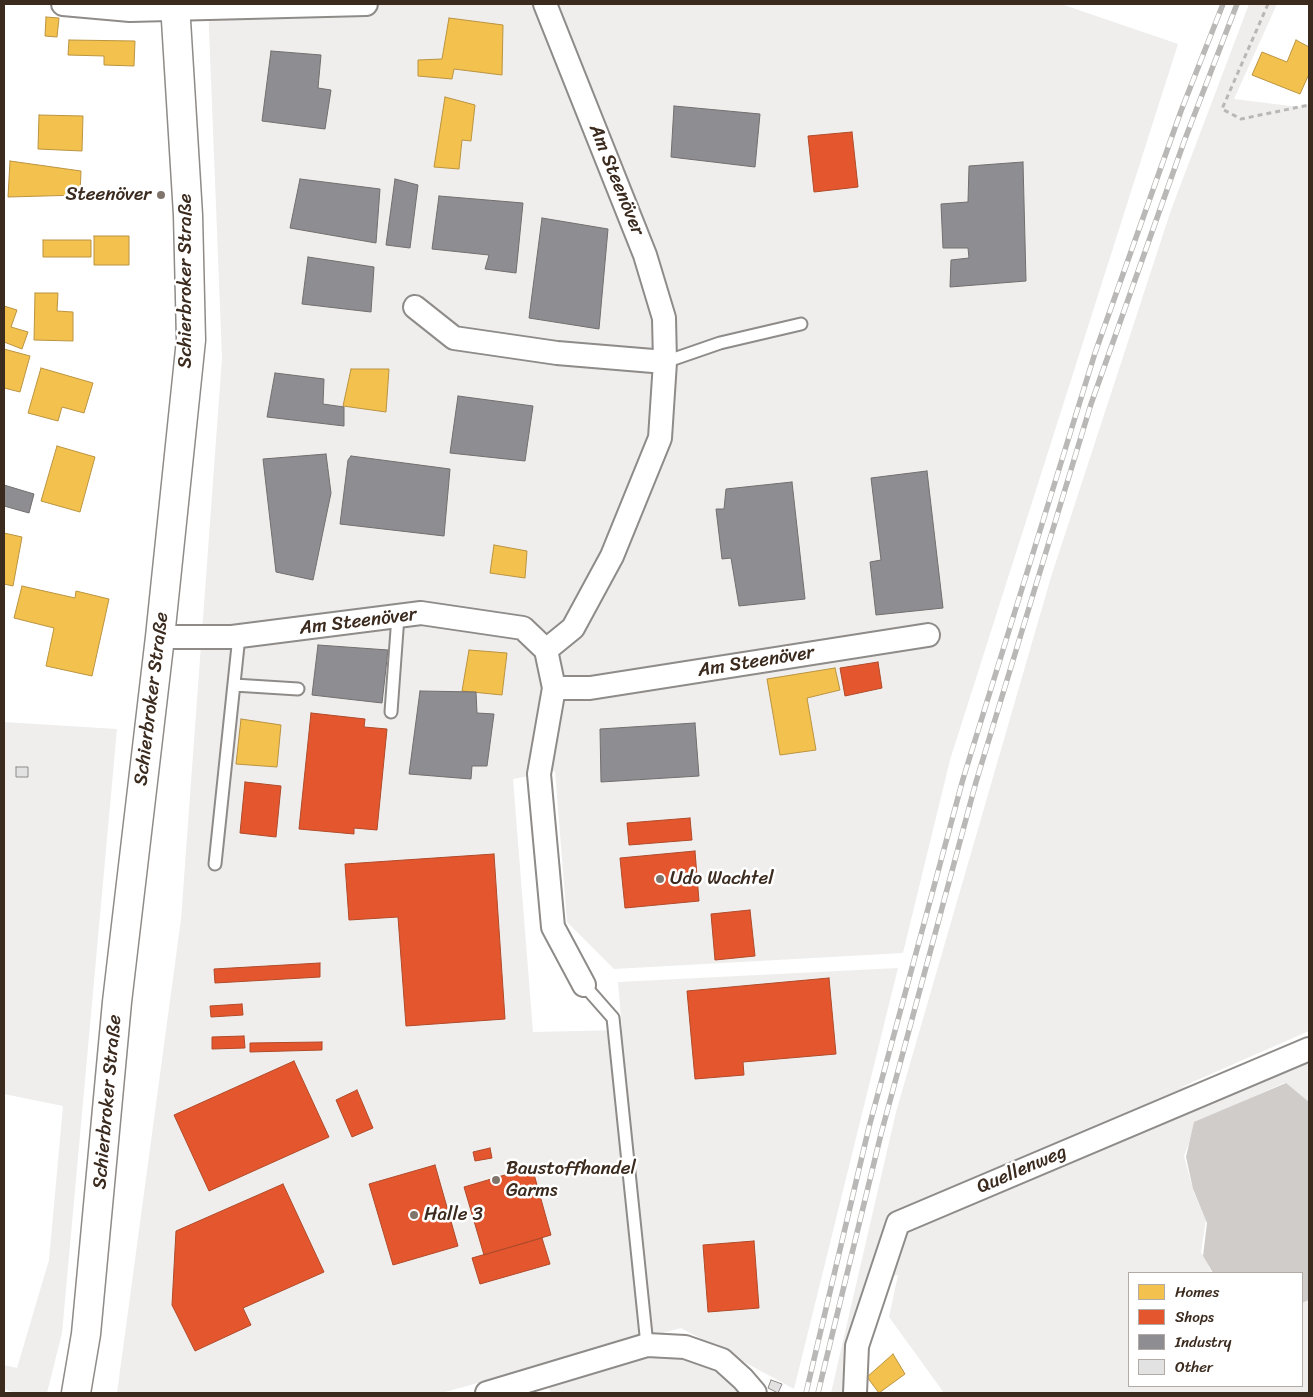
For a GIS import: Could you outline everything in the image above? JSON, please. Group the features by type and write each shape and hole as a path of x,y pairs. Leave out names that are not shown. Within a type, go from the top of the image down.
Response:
{"main road":[{"name":"Schierbroker Straße","path":"76,1393 86,1334 118,1002 160,637 191,340 188,215 176,6"}],"street":[{"path":"63,4 130,10 176,6 366,4"},
{"name":"Am Steenöver","path":"160,637 239,636 421,613 523,628 546,650 573,628 612,556 660,438 665,362 664,318 646,255 545,4"},
{"path":"415,307 454,338 557,353 665,362"},
{"name":"Am Steenöver","path":"554,688 590,688 928,635"},
{"path":"546,650 554,688 539,774 553,927 584,985"},
{"name":"Quellenweg","path":"855,1393 857,1346 898,1223 1309,1049"},
{"path":"487,1393 647,1345 684,1347 722,1360 755,1393"}],"lane":[{"path":"665,362 720,343 801,324"},
{"path":"391,712 398,616"},
{"path":"214,864 239,636"},
{"path":"234,685 298,689"},
{"path":"584,985 613,1018 647,1345"}],"path":[{"path":"1268,4 1222,109 1241,119 1309,105"}],"shaded area":[{"path":"208,4 1061,4 1178,44 950,760 903,953 614,969 567,922 555,771 513,779 533,1032 622,1030 618,982 898,968 794,1389 681,1328 441,1393 117,1393 181,919 222,358"},
{"path":"1249,4 1277,4 1234,99 1299,107 1309,104 1309,1031 1179,1088 1309,1054 1309,1102 1284,1083 1197,1122 1184,1156 1194,1193 1206,1220 1201,1252 1211,1272 1128,1272 1128,1387 1303,1387 1303,1303 1309,1300 1309,1393 944,1393 889,1317 898,1275 868,1281 843,1393 831,1393 896,1112 1051,577 1171,210"},
{"path":"4,722 117,729 62,1333 47,1393 16,1393 4,1389 4,1365 17,1368 49,1260 63,1106 4,1094"},
{"path":"1286,1083 1309,1102 1309,1300 1303,1303 1303,1272 1212,1272 1203,1256 1207,1223 1193,1189 1186,1157 1194,1122"},
{"path":"671,1351 721,1368 742,1393 551,1393 546,1382"}],"building: Homes":[{"path":"46,17 59,18 57,37 45,36"},
{"path":"449,18 503,25 502,75 454,69 452,79 418,76 418,60 442,59"},
{"path":"69,40 135,41 134,66 104,65 104,56 68,55"},
{"path":"1296,40 1309,47 1309,74 1300,94 1252,75 1262,52 1287,62"},
{"path":"445,97 475,105 471,141 462,140 459,169 434,167"},
{"path":"39,115 83,116 82,151 38,149"},
{"path":"10,161 81,171 80,195 8,197"},
{"path":"94,236 129,236 129,265 94,265"},
{"path":"43,240 91,240 91,257 43,257"},
{"path":"35,293 58,293 57,311 73,312 73,341 34,340"},
{"path":"4,306 17,310 11,327 28,332 22,349 4,342"},
{"path":"4,349 30,356 20,392 4,388"},
{"path":"41,368 93,383 84,413 62,407 58,421 28,413"},
{"path":"351,369 389,369 386,412 343,406"},
{"path":"57,446 95,457 80,512 41,501"},
{"path":"4,533 22,537 13,586 4,584"},
{"path":"494,545 527,551 525,578 490,573"},
{"path":"22,586 75,598 76,591 109,599 92,676 46,666 54,628 14,618"},
{"path":"469,650 507,653 502,695 462,691"},
{"path":"835,668 840,690 807,698 816,750 780,755 767,679"},
{"path":"241,719 281,725 277,767 236,764"},
{"path":"893,1354 905,1374 879,1393 867,1377"}],"building: Shops":[{"path":"852,132 858,187 814,192 808,136"},
{"path":"878,662 882,688 845,696 840,668"},
{"path":"311,713 365,719 364,727 387,729 377,830 354,828 354,834 299,829"},
{"path":"245,782 281,786 276,837 240,833"},
{"path":"690,818 692,840 629,845 627,823"},
{"name":"Udo Wachtel","path":"695,851 699,901 625,908 620,858"},
{"path":"494,854 505,1019 406,1026 398,917 349,920 345,864"},
{"path":"750,910 755,956 715,960 711,914"},
{"path":"320,963 320,977 215,983 214,969"},
{"path":"829,978 836,1054 743,1062 744,1075 695,1079 687,991"},
{"path":"242,1004 243,1015 211,1017 210,1006"},
{"path":"244,1036 245,1048 212,1049 212,1037"},
{"path":"322,1042 322,1050 250,1052 250,1043"},
{"path":"294,1061 329,1137 209,1191 174,1115"},
{"path":"357,1090 373,1128 352,1137 336,1100"},
{"path":"490,1148 492,1158 475,1161 473,1152"},
{"name":"Halle 3","path":"435,1165 458,1246 393,1265 369,1184"},
{"path":"532,1167 551,1235 484,1255 464,1187"},
{"path":"283,1184 324,1272 243,1308 251,1325 195,1351 172,1305 176,1231"},
{"path":"542,1238 550,1264 480,1284 472,1258"},
{"path":"754,1241 759,1308 708,1312 703,1245"}],"building: Industry":[{"path":"271,51 321,55 318,88 331,90 325,129 262,121"},
{"path":"674,106 760,114 755,167 671,157"},
{"path":"1023,162 1026,281 950,287 951,260 969,258 968,248 943,248 941,204 968,202 969,166"},
{"path":"300,179 380,189 376,243 290,228"},
{"path":"395,179 418,185 410,248 386,245"},
{"path":"439,196 523,203 516,273 485,269 489,255 432,249"},
{"path":"542,218 608,229 599,329 529,318"},
{"path":"308,257 374,267 371,312 302,304"},
{"path":"275,373 324,379 323,404 344,407 344,426 267,417"},
{"path":"458,396 533,406 525,461 450,453"},
{"path":"326,454 331,493 313,580 276,572 263,459"},
{"path":"351,456 450,469 444,536 340,524 348,460"},
{"path":"927,471 943,608 876,615 870,562 881,560 871,478"},
{"path":"792,482 805,599 739,606 731,558 722,559 716,509 724,509 726,489"},
{"path":"4,485 34,494 29,513 4,506"},
{"path":"318,645 388,650 382,703 312,695"},
{"path":"420,691 476,692 477,713 494,714 487,766 472,766 471,779 409,774"},
{"path":"695,723 699,776 601,782 600,729"}],"building: Other":[{"path":"16,767 28,767 28,777 16,777"},
{"path":"771,1380 782,1384 778,1393 768,1388"}],"railway":[{"path":"806,1393 869,1127 963,779 1095,353 1181,111 1223,4"},
{"path":"818,1393 881,1134 976,782 1091,404 1185,139 1237,4"}],"place":[{"name":"Steenöver","path":"161,195"},
{"name":"Udo Wachtel","path":"660,879"},
{"name":"Baustoffhandel Garms","path":"496,1180"},
{"name":"Halle 3","path":"414,1215"}]}
